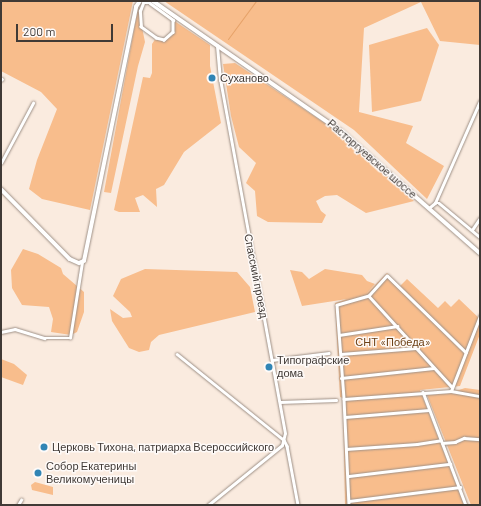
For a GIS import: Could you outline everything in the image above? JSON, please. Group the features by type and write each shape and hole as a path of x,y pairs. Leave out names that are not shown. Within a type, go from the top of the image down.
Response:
{"main road":[{"name":"Расторгуевское шоссе","path":"153,1 341,131 480,253"},
{"path":"1,189 70,259 82,262 89,246 136,7 142,2"}],"street":[{"path":"142,2 150,3 173,20 172,32 164,40 156,38 141,27 140,11 142,2"},
{"name":"Спасский проезд","path":"217,45 217,62 280,402 284,440 288,446 298,505"},
{"path":"428,208 435,203 480,101"},
{"path":"1,163 33,103"},
{"path":"435,203 439,203 480,237"},
{"path":"472,230 480,218"},
{"path":"1,332 15,329 45,338 70,338 82,262"},
{"path":"349,505 349,476 341,378 341,354 336,304 369,296 387,276 466,353"},
{"path":"369,296 433,368 452,387"},
{"path":"451,391 480,316"},
{"path":"339,335 397,326"},
{"path":"341,354 416,348"},
{"path":"272,360 329,353"},
{"path":"177,354 284,440 208,505"},
{"path":"341,378 433,368"},
{"path":"343,397 451,391 480,396"},
{"path":"423,392 466,505"},
{"path":"280,402 336,400"},
{"path":"345,418 429,410"},
{"path":"346,449 441,441 455,442 464,438 480,439"},
{"path":"349,476 450,464"},
{"path":"349,501 460,487"},
{"path":"18,505 21,500"}],"green space":[{"path":"1,1 133,1 90,210 42,199 29,189 37,160 57,109 41,92 1,71"},
{"path":"164,1 480,1 480,45 440,41 421,2 364,28 359,112 413,126 406,143 444,166 427,199 354,130"},
{"path":"138,8 145,42 138,66 111,193 104,192"},
{"path":"173,20 210,45 210,66 221,123 184,152 164,185 156,189 157,207 143,195 135,198 140,212 119,212 114,210 143,77 150,78 152,73 152,44 156,38 164,40 172,32"},
{"path":"427,28 439,45 421,101 372,112 369,45"},
{"path":"235,63 338,132 414,201 366,213 337,195 325,196 316,201 321,211 326,215 322,223 268,222 257,216 255,191 246,183 256,163 239,147 231,116 223,64"},
{"path":"23,249 38,254 61,268 63,274 84,292 84,312 77,332 71,335 51,332 53,319 49,307 22,305 12,288 11,270"},
{"path":"145,269 237,272 250,287 255,312 159,335 151,342 149,350 139,352 129,348 112,321 110,309 123,318 132,317 130,312 113,296 121,279"},
{"name":"СНТ «Победа»","path":"325,269 362,275 367,281 375,284 366,294 387,273 400,286 407,279 438,308 445,301 451,307 459,299 480,319 480,334 460,386 420,390 464,505 345,505 343,398 340,397 335,303 347,299 302,306 290,270 302,272 309,279"},
{"path":"1,359 14,364 27,375 23,385 1,377"},
{"path":"465,388 480,390 480,505 471,505 427,395 450,393"},
{"path":"35,482 53,487 53,495 32,490 31,485"}],"waterway":[{"path":"228,39 256,1"}],"place":[{"name":"Суханово","path":"212,78"},
{"name":"Типографские дома","path":"269,367"},
{"name":"Церковь Тихона, патриарха Всероссийского","path":"44,447"},
{"name":"Собор Екатерины Великомученицы","path":"38,473"}]}
